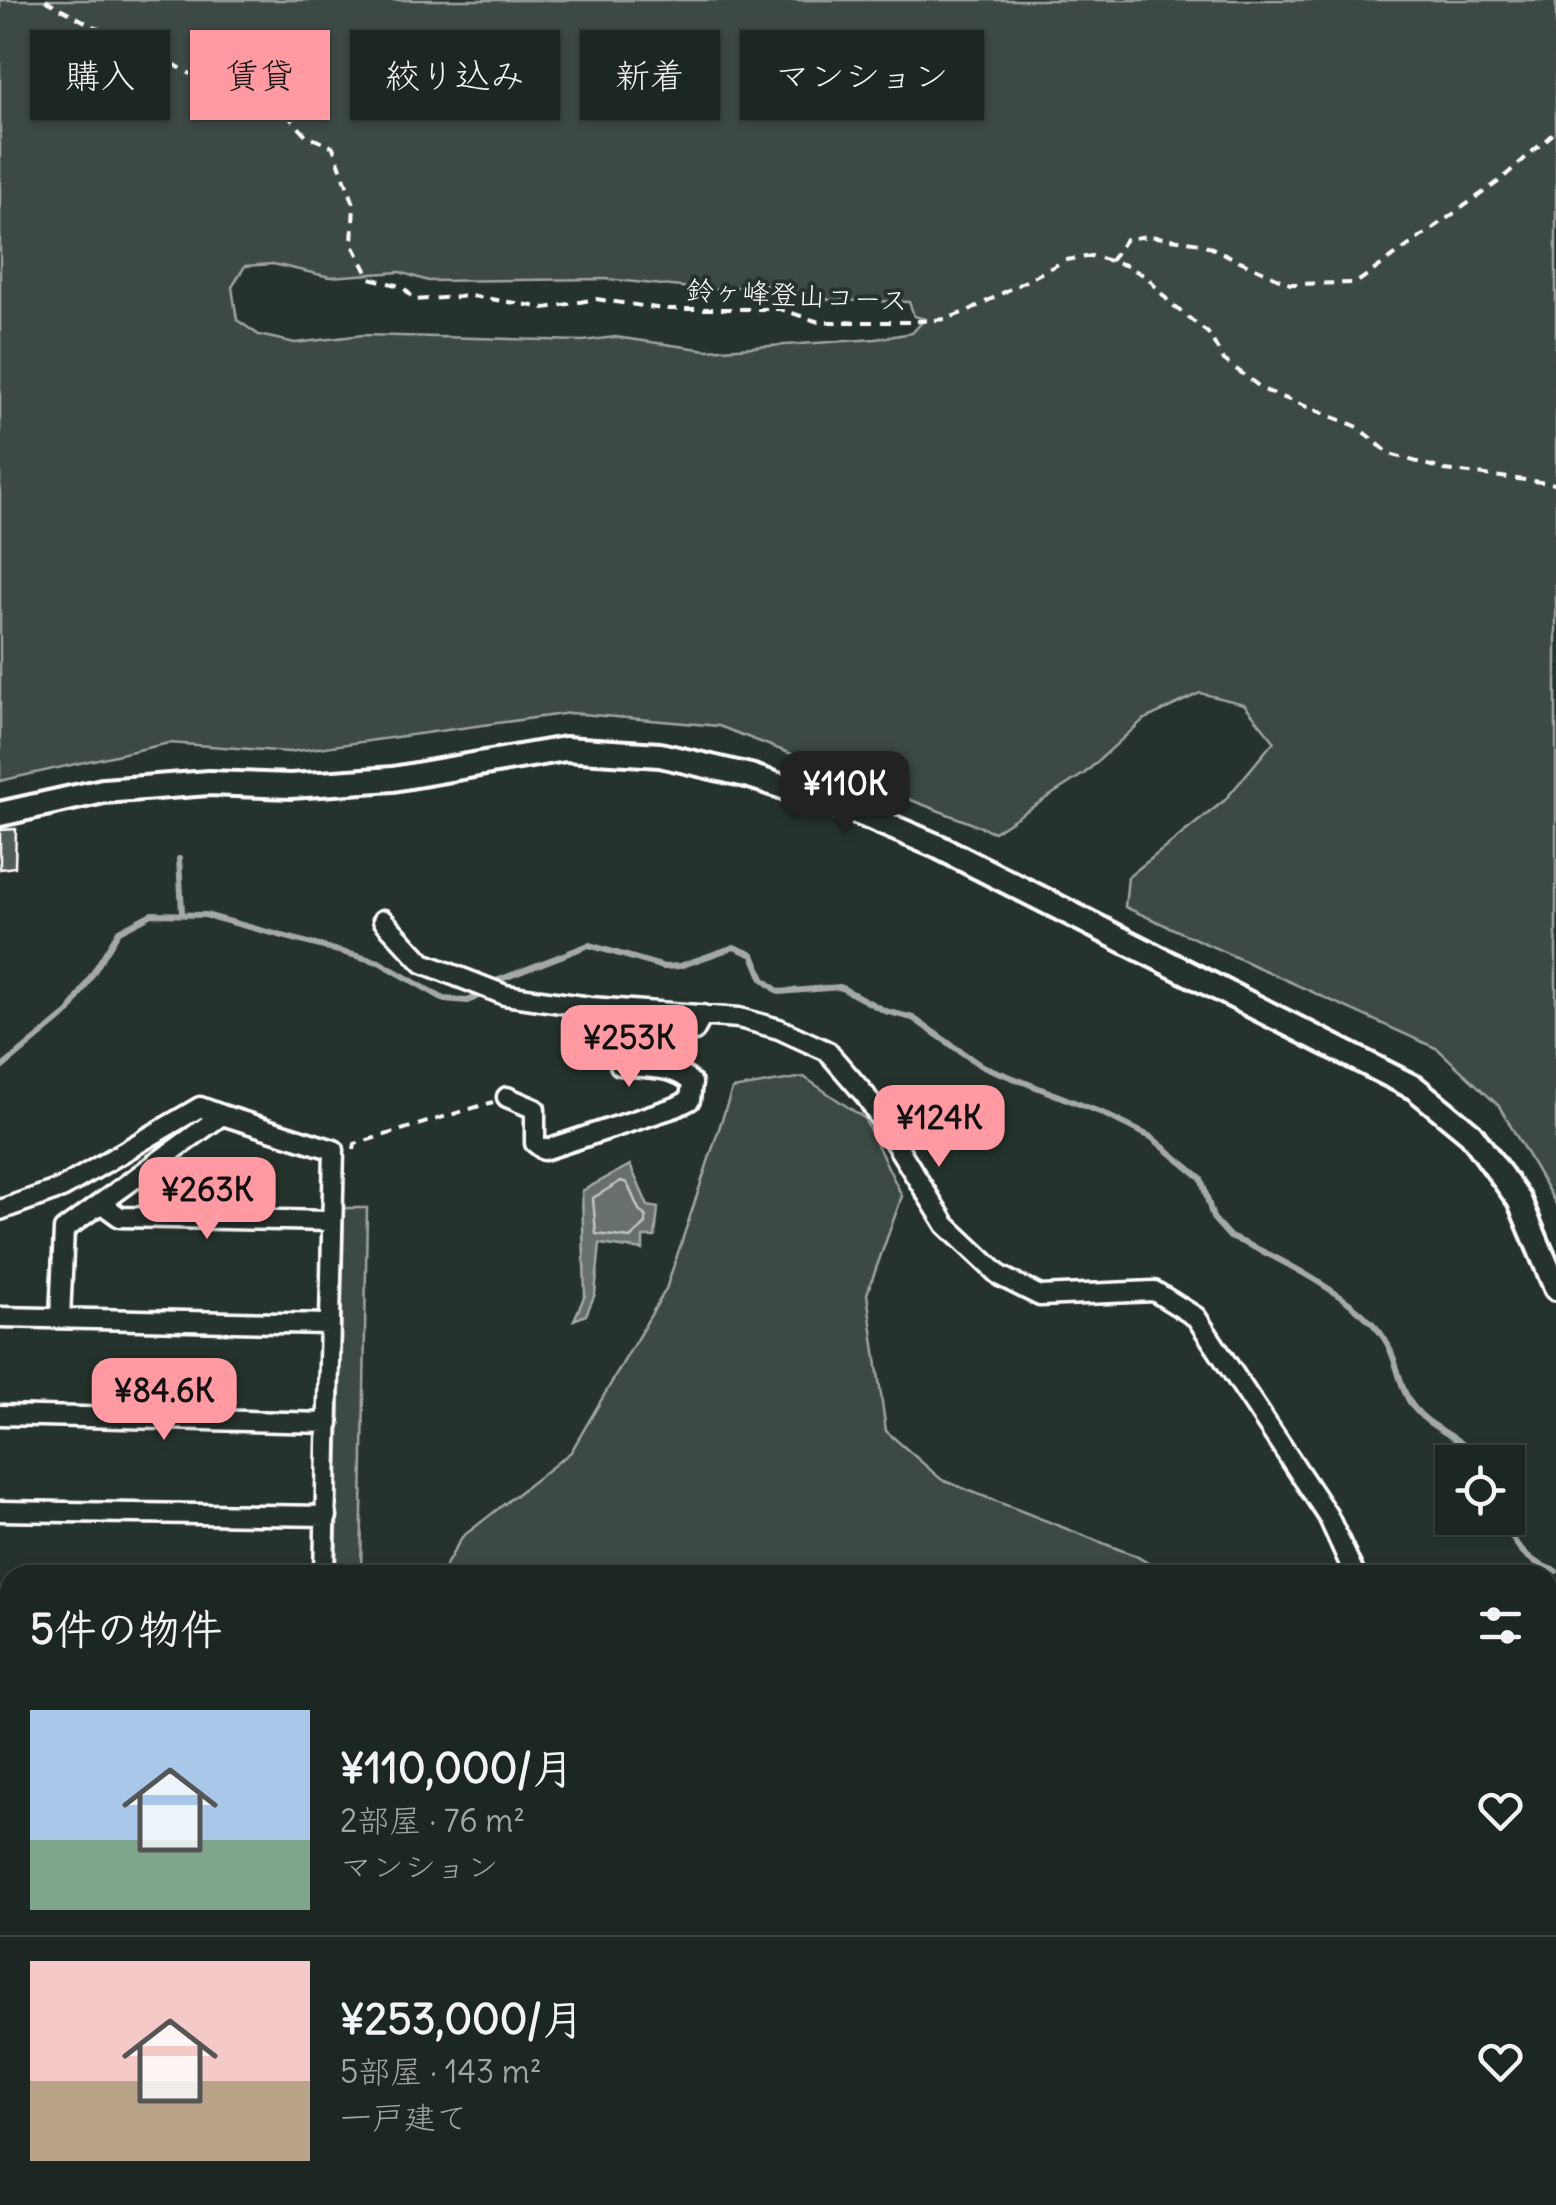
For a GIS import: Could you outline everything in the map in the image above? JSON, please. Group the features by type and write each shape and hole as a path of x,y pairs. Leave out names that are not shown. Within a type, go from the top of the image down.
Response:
{"street":[{"path":"0,814 102,791 209,783 291,786 393,779 564,749 660,756 750,776 847,808 938,847 1415,1088 1471,1134 1519,1200 1556,1288"},
{"path":"383,920 424,964 505,995 762,1023 813,1044 838,1060 866,1096 946,1225 1000,1276 1040,1296 1154,1291 1188,1309 1223,1354 1328,1516 1350,1565"},
{"path":"507,1097 535,1109 535,1143 544,1150 676,1107 690,1100 692,1082 672,1070 620,1065 618,1039 628,1032 694,1032 703,1015"},
{"path":"0,1210 62,1188 200,1108 334,1150 324,1565"},
{"path":"60,1318 64,1230 222,1115"},
{"path":"102,1204 120,1217 331,1221"},
{"path":"0,1318 330,1324"},
{"path":"0,1415 329,1423"},
{"path":"0,1511 326,1516"}],"path":[{"name":"鈴ヶ峰登山コース","path":"45,0 50,6 87,19 130,46 143,46 211,86 222,86 258,107 289,117 307,136 333,147 354,204 352,243 370,278 403,287 415,300 472,296 546,308 596,300 662,309 780,309 819,322 909,322 946,319 968,312 1066,260 1092,256 1147,277 1170,303 1208,332 1224,360 1264,390 1356,426 1390,454 1463,474 1556,484"},
{"path":"1110,261 1126,239 1149,236 1201,242 1290,284 1356,283 1498,182 1556,132"},
{"path":"354,1161 354,1144 507,1097"}],"shaded area":[{"path":"0,0 1556,0 1556,1204 1499,1106 1438,1049 1125,907 1128,877 1225,800 1274,741 1244,704 1200,693 1143,720 1085,773 994,832 719,726 570,713 289,752 169,743 0,781","holes":["273,264 330,277 400,272 428,281 607,279 709,290 765,284 830,300 909,302 914,316 925,319 912,333 876,339 707,350 615,337 583,341 363,335 295,343 259,335 237,320 232,287 245,266"]},
{"path":"804,1077 864,1118 902,1196 867,1294 886,1431 942,1480 1151,1565 446,1565 462,1537 571,1452 666,1289 732,1089"},
{"path":"344,1208 367,1208 361,1565 336,1565"}],"water":[{"path":"630,1165 648,1206 658,1208 655,1237 643,1237 643,1250 600,1244 595,1294 586,1315 574,1320 585,1295 582,1191"}],"building":[{"path":"16,829 15,867 0,869 0,830"}],"waterway":[{"path":"179,859 182,912"},
{"path":"0,1069 69,1012 119,931 152,914 205,915 379,962 444,999 468,1001 480,995"},
{"path":"491,983 589,945 664,967 680,966 734,947 753,955 763,979 779,992 840,987 885,1011 913,1018 980,1065 1102,1113 1151,1137 1201,1178 1213,1218 1230,1237 1314,1279 1372,1323 1389,1347 1405,1393 1415,1409 1464,1445"},
{"path":"1511,1535 1523,1552 1542,1565"}]}
